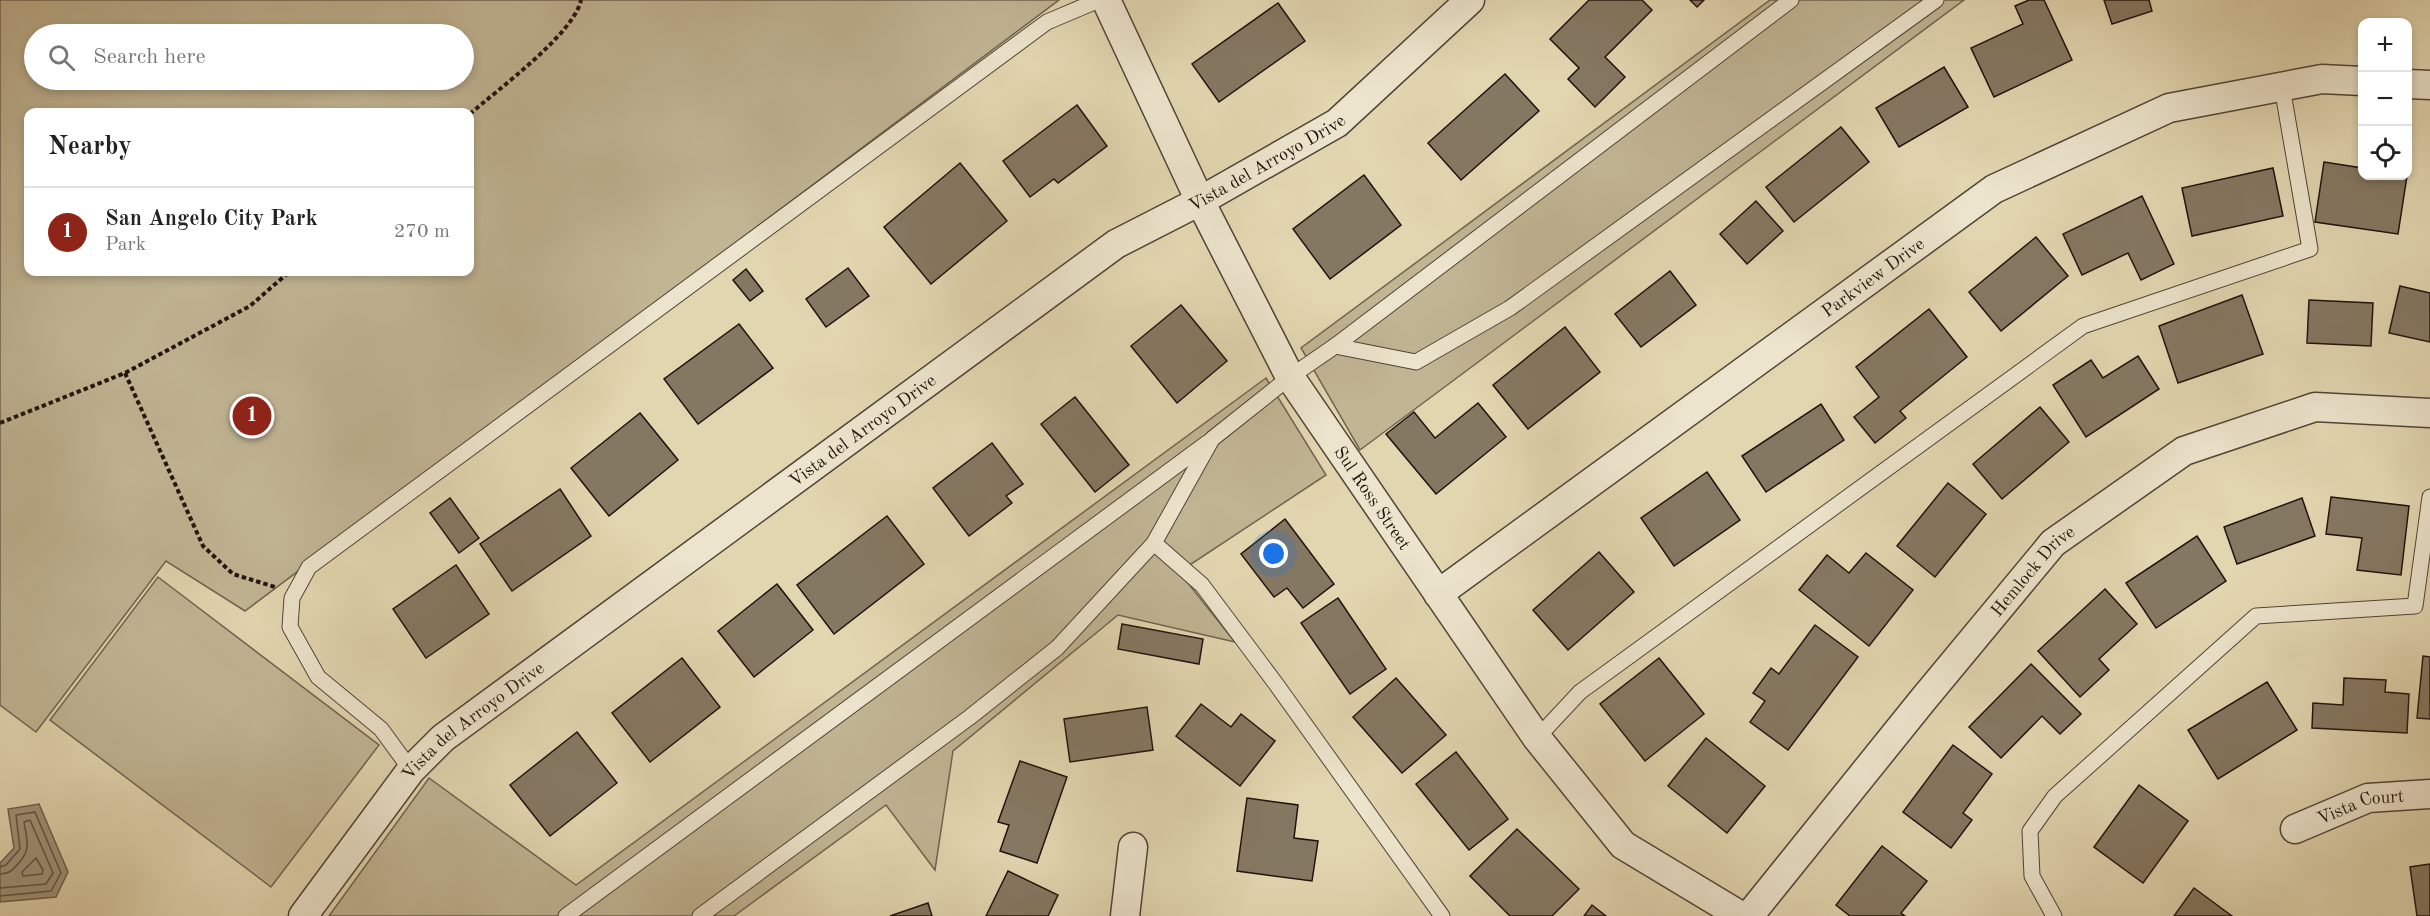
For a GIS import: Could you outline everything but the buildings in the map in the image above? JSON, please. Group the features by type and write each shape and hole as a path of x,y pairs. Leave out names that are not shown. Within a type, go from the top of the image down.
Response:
{"street":[{"name":"Sul Ross Street","path":"1106,0 1200,201 1290,377 1537,738 1623,845 1741,916"},
{"name":"Vista del Arroyo Drive","path":"303,916 411,770 443,738 1116,244 1200,201 1337,123 1470,0"},
{"name":"Parkview Drive","path":"1438,594 1994,189 2169,108 2322,79 2358,81"},
{"path":"2412,84 2430,86"},
{"name":"Hemlock Drive","path":"1749,916 2053,543 2184,451 2315,407 2430,412"},
{"name":"Vista Court","path":"2295,829 2368,798 2430,794"},
{"path":"1125,916 1133,847"}],"lane":[{"path":"411,770 381,729 318,677 290,627 291,598 309,567 1047,22 1099,0"},
{"path":"566,916 1212,439 1290,377 1335,346 1791,0"},
{"path":"1335,346 1416,362 1510,308 1935,0"},
{"path":"1537,738 1580,692 2084,326 2310,249 2282,87"},
{"path":"700,916 970,717 1057,648 1154,543 1212,439"},
{"path":"2054,916 2032,876 2030,831 2055,796 2256,616 2415,606 2430,497"},
{"path":"1154,543 1202,585 1442,916"}],"path":[{"path":"474,111 561,35 580,6 581,0"},
{"path":"0,423 125,373 250,306 285,276"},
{"path":"125,373 203,546 233,574 280,589 285,617 290,627"}],"shaded area":[{"path":"0,0 1059,0 245,611 166,561 36,732 0,705"},
{"path":"1770,0 1964,0 1360,450 1301,348"},
{"path":"1266,378 1326,475 1179,572 1235,642 1118,615 953,751 935,870 886,805 734,916 329,916 429,778 576,885"},
{"path":"158,577 379,745 271,887 50,720"}],"water":[{"path":"39,804 68,872 56,897 0,902 0,863 14,848 8,809"}],"place":[{"name":"San Angelo City Park","path":"252,416"}]}
